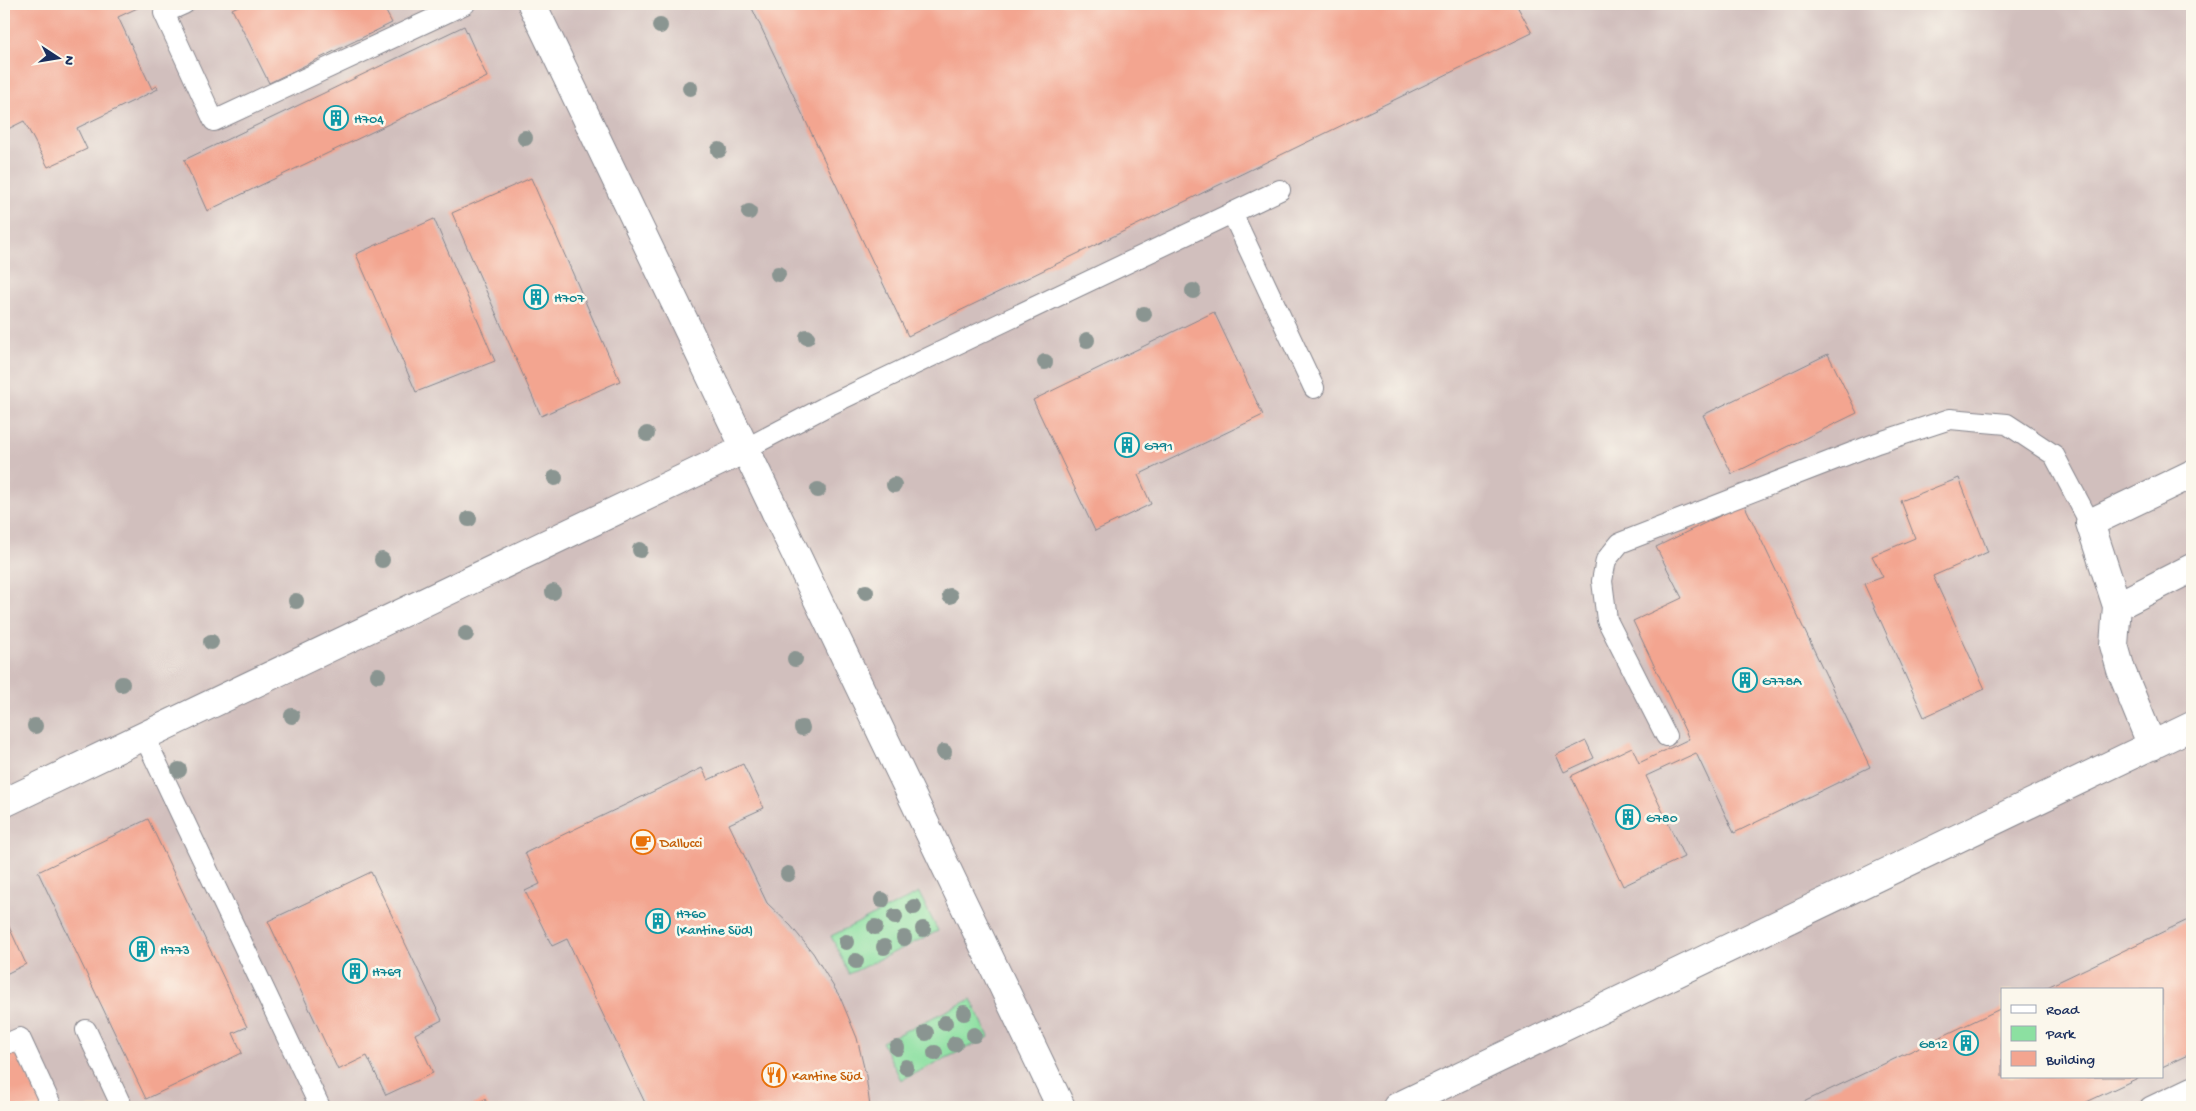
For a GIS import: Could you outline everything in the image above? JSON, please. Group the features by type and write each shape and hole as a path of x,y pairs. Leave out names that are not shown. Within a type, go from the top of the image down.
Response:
{"street":[{"path":"532,4 1061,1107"},
{"path":"4,804 745,449"},
{"path":"2152,746 2121,670 2114,644 2117,606 2090,523 2192,474"},
{"path":"2117,606 2192,568"},
{"path":"1397,1107 2192,726"}],"lane":[{"path":"184,4 164,13 214,121 465,4"},
{"path":"745,449 825,407 1280,190"},
{"path":"1232,213 1314,388"},
{"path":"1666,736 1607,620 1602,581 1606,560 1620,543 1876,443 1950,419 2007,424 2054,455 2090,523"},
{"path":"144,736 320,1107"},
{"path":"86,1030 122,1107"},
{"path":"4,1045 20,1038 52,1107"},
{"path":"2150,1107 2192,1087"}],"shaded area":[{"path":"4,4 2192,4 2192,1107 4,1107"}],"green space":[{"path":"919,893 938,931 849,974 831,936"},
{"path":"971,999 989,1037 901,1080 882,1042"}],"building":[{"path":"4,4 146,4 118,17 152,89 157,86 158,89 77,128 87,149 48,167 24,121 4,131"},
{"path":"242,4 382,4 392,23 269,83 232,9"},
{"path":"750,4 1516,4 1532,33 908,336"},
{"name":"H704","path":"464,26 487,77 207,211 184,160"},
{"name":"H707","path":"531,178 620,381 541,416 452,213"},
{"path":"434,219 495,361 416,392 356,254"},
{"name":"G791","path":"1214,312 1263,415 1138,475 1151,504 1095,531 1033,400"},
{"path":"1828,354 1857,413 1732,474 1703,415"},
{"path":"1959,478 1988,552 1933,576 1985,689 1924,717 1864,584 1883,577 1872,556 1915,538 1901,501"},
{"name":"G778A","path":"1744,504 1870,767 1734,833 1696,753 1646,776 1684,857 1623,886 1571,776 1632,747 1639,763 1689,739 1633,621 1682,598 1656,547"},
{"path":"1586,741 1594,758 1564,772 1556,755"},
{"name":"H760 (Kantine Süd)","path":"743,764 764,808 729,824 767,903 791,926 813,953 840,997 857,1038 866,1076 870,1107 647,1107 567,939 552,946 525,891 540,884 525,853 702,768 708,780"},
{"name":"H773","path":"148,819 247,1027 233,1033 242,1053 146,1099 38,872"},
{"name":"H769","path":"371,872 442,1020 415,1034 433,1073 386,1095 367,1056 338,1070 268,921"},
{"path":"4,916 26,964 4,975"},
{"path":"2192,918 2192,1053 2164,1066 2164,988 2045,988"},
{"name":"G812","path":"2001,1008 2001,1078 2138,1078 2076,1107 1793,1107"},
{"path":"14,1049 42,1107 4,1107 4,1054"},
{"path":"485,1099 489,1107 468,1107"}],"place":[{"name":"H704","path":"336,118"},
{"name":"H707","path":"536,297"},
{"name":"G791","path":"1127,445"},
{"name":"G778A","path":"1745,680"},
{"name":"G780","path":"1628,817"},
{"name":"Dallucci","path":"643,842"},
{"name":"H760 (Kantine Süd)","path":"658,921"},
{"name":"H773","path":"142,949"},
{"name":"H769","path":"355,971"},
{"name":"G812","path":"1966,1043"},
{"name":"Kantine Süd","path":"774,1075"}]}
